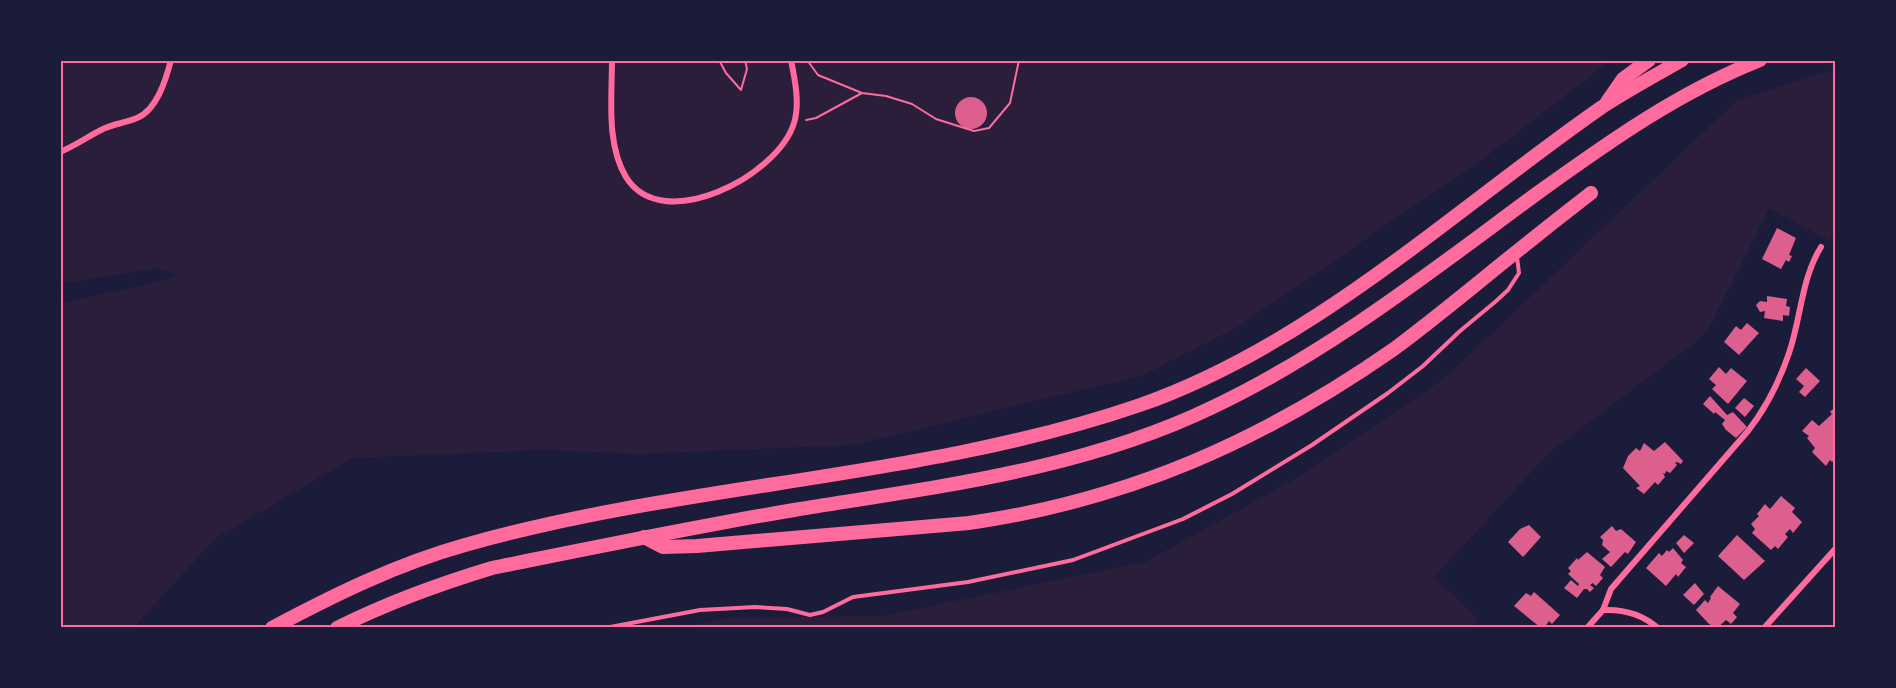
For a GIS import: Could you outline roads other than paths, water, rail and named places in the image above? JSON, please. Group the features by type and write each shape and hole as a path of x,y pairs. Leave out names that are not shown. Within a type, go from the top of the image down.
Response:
{"highway":[{"path":"1604,106 1623,79 1649,60"},
{"path":"272,628 334,595 461,546 607,512 980,448 1054,432 1143,404 1221,369 1305,323 1393,262 1604,106 1683,60"},
{"path":"337,628 392,603 492,568 734,520 976,480 1099,450 1172,425 1213,407 1325,346 1633,126 1688,92 1761,60"},
{"path":"644,537 663,547 697,546 969,523 1012,517 1141,483 1233,445 1311,403 1396,347 1591,193"}],"street":[{"path":"60,152 100,130 138,118 147,112 159,94 171,60"},
{"path":"612,60 612,122 616,153 627,178 634,187 648,195 682,201 705,196 731,186 772,158 786,141 794,123 796,102 791,60"},
{"path":"1587,628 1604,610 1611,589 1748,431 1764,409 1789,354 1809,272 1821,247"},
{"path":"1764,628 1836,548"},
{"path":"1604,610 1626,611 1645,618 1658,628"}],"lane":[{"path":"605,628 700,610 755,607 787,609 810,615 823,612 853,597 968,582 1074,560 1183,519 1232,494 1312,445 1423,366 1508,290 1519,273 1520,266 1516,253"}]}
